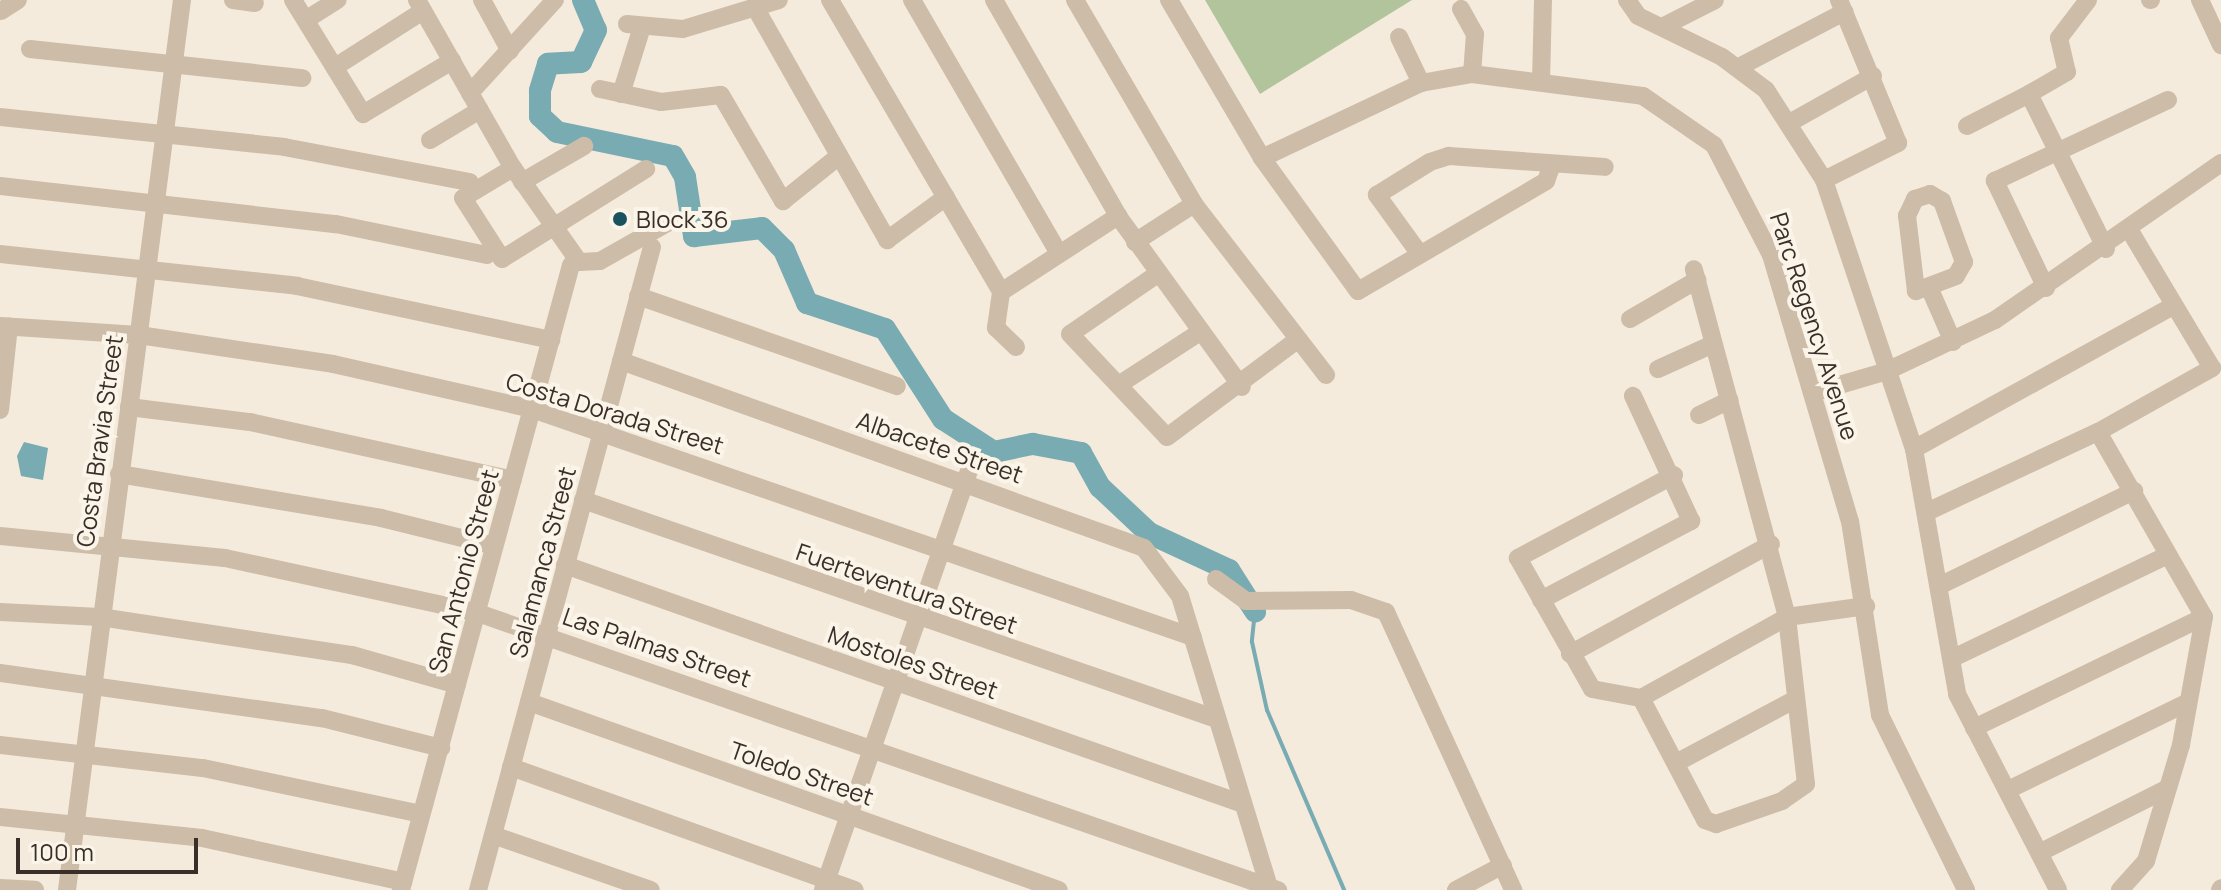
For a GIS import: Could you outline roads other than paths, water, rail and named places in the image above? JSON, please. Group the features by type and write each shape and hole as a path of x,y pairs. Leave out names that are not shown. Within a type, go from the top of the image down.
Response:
{"street":[{"path":"0,29 0,10 18,0"},
{"name":"Costa Bravia Street","path":"67,890 109,543 182,0"},
{"path":"233,0 255,3"},
{"path":"293,0 366,115 452,61"},
{"path":"307,19 338,0"},
{"path":"482,0 510,51"},
{"path":"470,93 555,0"},
{"path":"621,94 634,27 683,29 779,0"},
{"path":"830,0 1001,292 996,328 1016,347"},
{"path":"912,0 1059,254"},
{"path":"994,0 1118,216 1156,275 1242,387"},
{"path":"1075,0 1194,204 1296,341 1326,375"},
{"path":"1169,0 1262,158 1358,291 1546,181 1551,167"},
{"path":"1541,82 1543,0"},
{"path":"1627,0 1638,16 1664,26 1739,67 1791,122 1824,180 1914,449 1929,511 1957,694 2058,890"},
{"path":"1664,26 1715,0"},
{"path":"1967,126 2067,72 2059,38 2088,0"},
{"path":"2200,0 2221,45"},
{"path":"335,67 420,6 517,175 551,229 579,262 591,265 669,222"},
{"path":"1739,67 1841,6 1873,76 1898,143 1824,180"},
{"path":"756,9 887,240 946,197"},
{"path":"1461,9 1475,34 1472,74"},
{"path":"1399,37 1421,83"},
{"path":"30,49 173,61 302,78"},
{"name":"Parc Regency Avenue","path":"1262,158 1421,83 1472,74 1643,96 1714,145 1758,221 1850,521 1866,606 1880,715 1966,890"},
{"path":"1791,122 1873,76"},
{"path":"600,89 661,102 721,95 783,201 839,156"},
{"path":"2029,94 2106,249"},
{"path":"2046,288 1995,181 2168,100"},
{"path":"430,140 480,110"},
{"path":"0,117 164,130 470,182"},
{"path":"584,146 464,201 502,259 646,169"},
{"path":"1419,253 1380,201 1381,188 1449,156 1551,167 1605,167"},
{"path":"1812,393 1887,371 1953,342 2106,249 2221,163"},
{"path":"0,186 155,199 487,255"},
{"path":"1930,194 1942,201 1964,262 1956,276 1929,287 1913,287 1907,216 1915,199 1930,194"},
{"path":"1135,242 1194,204"},
{"path":"1001,292 1118,216"},
{"path":"1929,511 2098,432 2212,368 2130,231"},
{"name":"Salamanca Street","path":"478,890 652,247"},
{"path":"0,254 147,266 312,288 551,340"},
{"name":"San Antonio Street","path":"402,886 571,265"},
{"path":"1630,319 1696,274 1771,544 1787,617 1794,700 1806,784 1793,795 1716,824 1697,808 1641,698"},
{"path":"1156,275 1072,330 1167,437 1242,387 1296,341"},
{"path":"1929,287 1953,342"},
{"path":"638,296 897,386"},
{"path":"1914,449 2173,306"},
{"path":"1,402 4,326"},
{"name":"Costa Dorada Street","path":"4,326 139,335 333,364 532,409 602,430 1193,637"},
{"path":"1120,384 1200,332"},
{"path":"1658,369 1713,344"},
{"name":"Albacete Street","path":"621,361 965,481 1144,548 1173,579 1243,804 1273,889"},
{"path":"1541,600 1686,526 1693,515 1633,396"},
{"path":"1699,415 1730,400"},
{"path":"129,407 250,422 513,480"},
{"path":"2098,432 2204,617 2166,789 2146,861 2120,890"},
{"path":"824,885 972,461"},
{"path":"119,474 350,512 494,546"},
{"path":"1674,475 1518,558 1592,689 1641,698 1787,617 1866,606"},
{"path":"1941,585 2134,491"},
{"name":"Fuerteventura Street","path":"583,500 1217,719"},
{"name":"Las Palmas Street","path":"0,536 109,543 339,578 475,612 547,634 1273,889"},
{"path":"1570,654 1771,544"},
{"path":"1953,658 2168,555"},
{"name":"Mostoles Street","path":"565,565 1243,804"},
{"path":"1216,579 1254,603 1351,600 1386,612 1513,890"},
{"path":"0,612 100,617 352,655 457,685"},
{"path":"1974,728 2204,617"},
{"path":"0,673 93,681 322,718 441,748"},
{"path":"1676,763 1794,700"},
{"name":"Toledo Street","path":"529,702 1059,890"},
{"path":"2008,790 2184,704"},
{"path":"0,745 83,752 316,789 421,814"},
{"path":"511,767 824,885 855,890"},
{"path":"2041,852 2166,789"},
{"path":"0,817 202,838 402,886"},
{"path":"493,835 651,890"},
{"path":"1456,890 1503,865"},
{"path":"0,888 35,890"}],"water":[{"path":"24,442 48,448 43,480 21,476 17,456"}],"waterway":[{"path":"583,0 596,30 581,62 548,64 540,91 540,116 557,132 673,156 685,177 694,236 762,228 784,250 807,303 885,329 943,419 994,452 1033,444 1081,453 1100,487 1149,533 1229,570 1255,611"},
{"path":"1255,611 1252,642 1267,710 1344,890"}],"place":[{"name":"Block 36","path":"620,219"}]}
